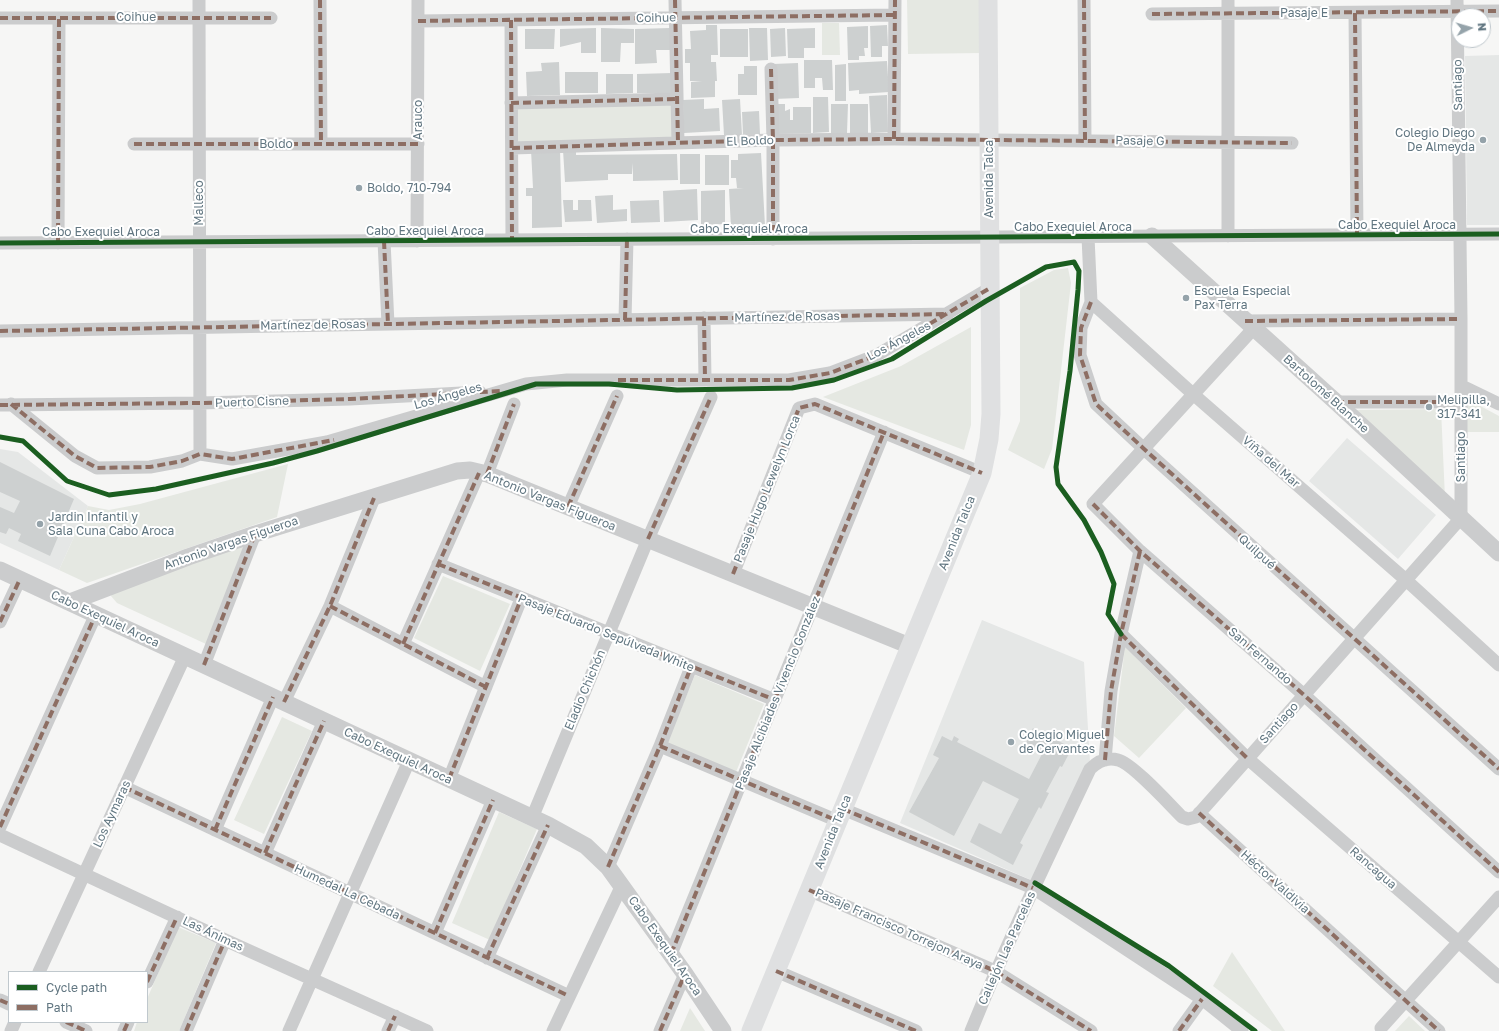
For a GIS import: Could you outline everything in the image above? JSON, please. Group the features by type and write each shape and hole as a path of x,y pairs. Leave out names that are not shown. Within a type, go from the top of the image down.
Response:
{"main road":[{"name":"Avenida Talca","path":"751,1031 982,473 989,439 991,414 988,0"}],"street":[{"name":"Malleco","path":"199,0 200,454"},
{"path":"320,0 320,144"},
{"name":"Arauco","path":"417,241 418,0"},
{"path":"675,0 678,143"},
{"path":"894,139 895,0"},
{"path":"1084,0 1085,140"},
{"path":"1228,0 1228,236"},
{"name":"Pasaje E","path":"1152,14 1355,13 1457,6 1499,11"},
{"name":"Santiago","path":"1199,813 1461,518 1462,386 1457,6"},
{"path":"1355,13 1357,235"},
{"name":"Coihue","path":"418,21 895,15"},
{"name":"Coihue","path":"0,18 271,18"},
{"path":"58,243 59,18"},
{"path":"511,20 512,240"},
{"path":"771,69 773,239"},
{"path":"511,103 677,99"},
{"name":"El Boldo","path":"512,148 773,140 989,139"},
{"name":"Pasaje G","path":"989,139 1292,143"},
{"name":"Boldo","path":"134,144 418,144"},
{"name":"Cabo Exequiel Aroca","path":"0,243 1499,234"},
{"name":"Bartolomé Blanche","path":"1152,236 1336,402 1499,553"},
{"path":"1088,237 1091,302"},
{"path":"626,320 627,239"},
{"path":"384,241 388,324"},
{"name":"Los Ángeles","path":"200,454 232,459 327,442 526,384 567,380 789,380 830,373 877,355 990,288"},
{"name":"Viña del Mar","path":"1091,302 1193,394 1406,580 1499,665"},
{"name":"Quilpué","path":"1091,302 1081,328 1080,355 1096,404 1499,769"},
{"name":"Martínez de Rosas","path":"0,331 948,314"},
{"path":"704,318 705,379"},
{"path":"1143,448 1193,394 1249,325 1461,319"},
{"path":"1462,386 1499,404"},
{"name":"Puerto Cisne","path":"6,404 200,403 350,399 504,390"},
{"path":"568,507 617,396"},
{"name":"Eladio Chichón","path":"532,818 648,539 711,396"},
{"path":"1336,402 1461,402"},
{"path":"6,404 75,456 97,468 150,467 182,461 200,454"},
{"path":"403,644 438,564 483,474 514,404"},
{"name":"Pasaje Hugo Lewelyn Lorca","path":"733,574 799,408 815,404 982,473"},
{"name":"Pasaje Alcibiades Vivencio González","path":"671,954 884,432"},
{"name":"San Fernando","path":"1143,448 1093,504 1140,551 1304,695 1499,872"},
{"name":"Antonio Vargas Figueroa","path":"70,602 188,556 457,471 470,470 648,539 910,646"},
{"path":"215,830 278,700 330,606 374,498"},
{"path":"204,665 255,534"},
{"path":"1140,551 1121,634 1111,691 1105,760 1119,760 1126,763 1182,817 1192,818 1199,813"},
{"name":"Pasaje Eduardo Sepúlveda White","path":"438,564 521,599 775,700"},
{"name":"Cabo Exequiel Aroca","path":"0,570 548,825 586,846 608,867 622,885 723,1031"},
{"path":"0,622 20,579"},
{"path":"449,779 521,599"},
{"path":"330,606 486,687"},
{"path":"0,827 96,614"},
{"name":"Rancagua","path":"1121,634 1248,758 1499,977"},
{"name":"Los Aymaras","path":"39,971 185,656"},
{"path":"608,867 660,746 691,667"},
{"path":"264,853 324,721"},
{"path":"660,746 742,780 840,815 1033,888 1202,998 1242,1031"},
{"name":"Callejón Las Parcelas","path":"971,1031 995,971 1090,769 1105,760"},
{"path":"290,1031 409,761"},
{"name":"Humedal La Cebada","path":"124,787 569,996"},
{"path":"435,933 493,800"},
{"name":"Héctor Valdivia","path":"1199,813 1439,1031"},
{"path":"487,958 548,825"},
{"name":"Las Ánimas","path":"0,835 225,940 427,1031"},
{"path":"553,1031 622,885"},
{"name":"Pasaje Francisco Torrejon Araya","path":"809,890 995,971 1091,1031"},
{"path":"1381,1028 1499,897"},
{"path":"148,980 177,917"},
{"path":"186,1031 225,940"},
{"path":"776,971 916,1031"},
{"path":"660,1031 685,974"},
{"path":"1180,1031 1202,998"},
{"path":"388,1031 395,1016"},
{"path":"68,1023 86,1031"}],"shaded area":[{"path":"907,0 981,0 982,53 908,54"},
{"path":"822,23 839,23 840,55 822,55"},
{"name":"Colegio Diego De Almeyda","path":"1499,55 1499,225 1467,225 1465,56"},
{"path":"673,104 674,141 518,143 517,107"},
{"path":"1068,268 1071,283 1052,449 1044,469 1008,450 1020,421 1020,288 1054,270"},
{"path":"971,327 971,425 964,450 823,397 901,366"},
{"path":"1471,401 1499,416 1499,432 1466,432 1466,404"},
{"path":"1441,409 1445,498 1354,410"},
{"path":"1347,438 1436,515 1398,559 1309,481"},
{"name":"Jardin Infantil y Sala Cuna Cabo Aroca","path":"0,449 18,452 88,506 59,570 0,543"},
{"path":"288,464 277,517 87,583 59,570 88,506 109,510 140,504"},
{"path":"246,544 206,644 117,603 111,596 114,588"},
{"path":"443,576 510,604 480,671 414,638"},
{"name":"Colegio Miguel de Cervantes","path":"982,620 1084,662 1090,762 1031,880 900,823"},
{"path":"1125,647 1186,708 1139,758 1114,736"},
{"path":"695,675 764,704 736,772 667,743"},
{"path":"282,717 312,731 264,834 234,820"},
{"path":"499,812 537,829 490,940 452,923"},
{"path":"178,927 216,943 179,1031 134,1031 137,1023 148,1023 148,997"},
{"path":"1232,952 1285,1031 1272,1031 1213,986"},
{"path":"690,1008 705,1031 680,1031"},
{"path":"1409,1016 1425,1031 1395,1031"}],"building":[{"path":"706,25 717,25 718,55 711,55 711,62 716,62 717,81 715,81 715,97 691,98 691,82 702,81 690,81 690,63 685,63 685,49 691,49 690,31 706,30"},
{"path":"887,25 888,46 882,46 882,57 871,57 870,26"},
{"path":"868,26 868,48 864,48 865,56 859,56 859,60 848,60 847,27"},
{"path":"596,28 596,53 581,53 581,42 560,47 560,29"},
{"path":"601,28 634,29 634,43 621,43 620,62 601,62"},
{"path":"670,28 671,50 656,50 657,63 635,64 635,29"},
{"path":"749,28 767,28 768,60 750,61"},
{"path":"785,28 786,56 771,57 770,29"},
{"path":"815,28 815,48 804,48 804,58 788,58 787,29"},
{"path":"525,29 555,29 554,49 525,49"},
{"path":"720,29 748,29 748,57 720,57"},
{"path":"804,60 832,60 833,90 823,90 822,78 815,78 815,88 804,88"},
{"path":"887,61 889,92 859,94 859,90 849,91 848,63"},
{"path":"559,62 560,95 527,96 526,72 542,71 541,63"},
{"path":"798,63 799,98 774,99 773,64"},
{"path":"846,64 846,101 835,101 835,65"},
{"path":"744,66 757,66 757,95 738,95 738,74 744,74"},
{"path":"565,72 598,72 598,93 565,93"},
{"path":"672,73 672,93 637,93 637,74"},
{"path":"606,74 633,74 633,93 606,94"},
{"path":"887,95 888,132 871,133 869,96"},
{"path":"813,97 828,97 829,132 813,133"},
{"path":"704,99 704,109 719,108 720,131 684,133 683,100"},
{"path":"740,99 742,135 724,135 722,100"},
{"path":"774,104 785,104 785,111 790,109 790,120 793,120 793,107 811,107 811,133 775,134"},
{"path":"831,104 848,104 847,133 831,133"},
{"path":"850,104 868,104 868,134 850,135"},
{"path":"759,111 760,134 743,135 742,112"},
{"path":"560,149 562,227 532,228 532,196 526,196 526,188 533,188 531,150"},
{"path":"563,150 576,150 576,155 677,154 678,180 633,181 633,163 632,174 608,174 608,180 565,182"},
{"path":"761,153 765,226 731,228 729,189 744,188 737,188 736,178 731,178 731,160 738,160 738,154"},
{"path":"680,154 700,154 700,184 680,184"},
{"path":"705,155 729,155 729,185 705,185"},
{"path":"697,189 698,220 664,222 663,191"},
{"path":"725,190 725,224 701,225 701,191"},
{"path":"613,195 613,210 627,209 627,221 597,223 595,196"},
{"path":"563,200 573,200 573,210 578,210 578,200 591,200 592,221 565,222"},
{"path":"659,200 660,222 631,223 630,201"},
{"path":"0,462 74,499 50,556 18,541 21,534 9,528 6,534 0,532 0,507 14,513 20,501 0,492"},
{"path":"1033,728 1072,748 1046,792 1049,793 1041,809 1039,807 1020,843 1023,845 1013,865 970,842 979,823 1001,834 1019,799 983,781 954,836 909,812 939,758 933,755 942,736 952,741 954,736 959,739 957,742 1029,779 1042,754 1025,745"}],"marked path":[{"path":"320,0 321,144"},
{"path":"675,0 678,143"},
{"path":"894,139 895,0"},
{"path":"1084,0 1085,140"},
{"path":"1152,14 1499,11"},
{"path":"1355,13 1357,235"},
{"path":"418,21 895,15"},
{"path":"0,18 271,18"},
{"path":"58,243 59,18"},
{"path":"511,20 512,240"},
{"path":"771,69 773,239"},
{"path":"511,103 677,99"},
{"path":"512,148 773,140 894,139 1292,143"},
{"path":"134,144 418,144"},
{"path":"625,320 627,239"},
{"path":"384,241 388,324"},
{"path":"618,380 789,380 830,373 877,355 990,288"},
{"path":"1091,302 1081,328 1080,355 1096,404 1499,769"},
{"path":"0,331 948,314"},
{"path":"704,318 705,379"},
{"path":"1245,321 1461,319"},
{"path":"0,405 200,403 350,399 500,391"},
{"path":"568,507 617,396"},
{"path":"648,539 711,397"},
{"path":"1336,402 1461,402"},
{"path":"11,404 75,456 97,468 150,467 182,461 200,454 232,459 334,440"},
{"path":"487,474 514,404"},
{"path":"733,574 799,408 815,404 982,473"},
{"path":"671,954 884,432"},
{"path":"403,644 479,473"},
{"path":"284,702 330,606 374,498"},
{"path":"1093,504 1140,551 1304,695 1499,872"},
{"path":"204,665 255,534"},
{"path":"1105,760 1111,691 1121,634 1140,551"},
{"path":"438,564 775,700"},
{"path":"0,622 20,579"},
{"path":"449,779 521,599"},
{"path":"330,606 486,687"},
{"path":"0,827 96,614"},
{"path":"1121,634 1247,758"},
{"path":"608,867 660,746 691,667"},
{"path":"215,830 273,697"},
{"path":"265,853 324,721"},
{"path":"660,746 838,821"},
{"path":"124,787 569,996"},
{"path":"435,933 493,800"},
{"path":"843,809 1033,888"},
{"path":"1199,813 1439,1031"},
{"path":"487,958 548,825"},
{"path":"809,890 995,971 1091,1031"},
{"path":"148,980 177,917"},
{"path":"186,1031 225,940"},
{"path":"776,971 916,1031"},
{"path":"660,1031 685,974"},
{"path":"1179,1031 1202,999"},
{"path":"0,1000 8,1004"},
{"path":"388,1031 395,1016"},
{"path":"68,1023 86,1031"},
{"path":"124,1031 128,1023"}],"cycle path":[{"path":"0,243 1499,234"},
{"path":"0,437 23,441 67,481 109,495 156,489 273,463 536,384 609,384 677,390 792,388 834,380 892,359 986,301 1046,267 1074,262 1079,271 1078,290 1070,371 1056,467 1058,484 1084,520 1101,552 1114,584 1108,614 1121,634"},
{"path":"1035,883 1169,966 1255,1031"}],"place":[{"name":"Colegio Diego De Almeyda","path":"1483,140"},
{"name":"Boldo, 710-794","path":"359,188"},
{"name":"Escuela Especial Pax Terra","path":"1186,298"},
{"name":"Melipilla, 317-341","path":"1429,407"},
{"name":"Jardin Infantil y Sala Cuna Cabo Aroca","path":"40,524"},
{"name":"Colegio Miguel de Cervantes","path":"1011,742"}]}
